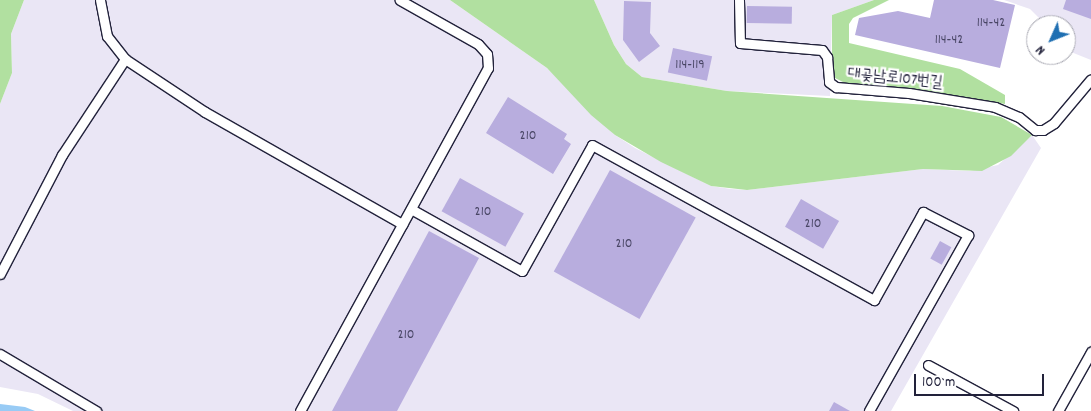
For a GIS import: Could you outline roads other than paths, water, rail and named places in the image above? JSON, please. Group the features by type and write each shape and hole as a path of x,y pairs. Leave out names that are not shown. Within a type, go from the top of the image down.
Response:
{"street":[{"path":"100,0 106,36 125,59 198,108 402,224"},
{"path":"300,411 402,224 482,84 488,60 484,48 400,0"},
{"name":"대곶남로107번길","path":"739,0 740,43 822,50 827,57 829,82 836,87 909,93 994,107 1035,130 1043,130 1054,124 1091,79"},
{"path":"0,274 62,155 125,59"},
{"path":"411,209 522,271 592,145 874,300 923,212 968,235 869,411"},
{"path":"1058,411 1091,352"},
{"path":"0,354 96,411"},
{"path":"928,364 1013,411"}],"water":[{"path":"0,404 25,407 35,411 0,411"}]}
